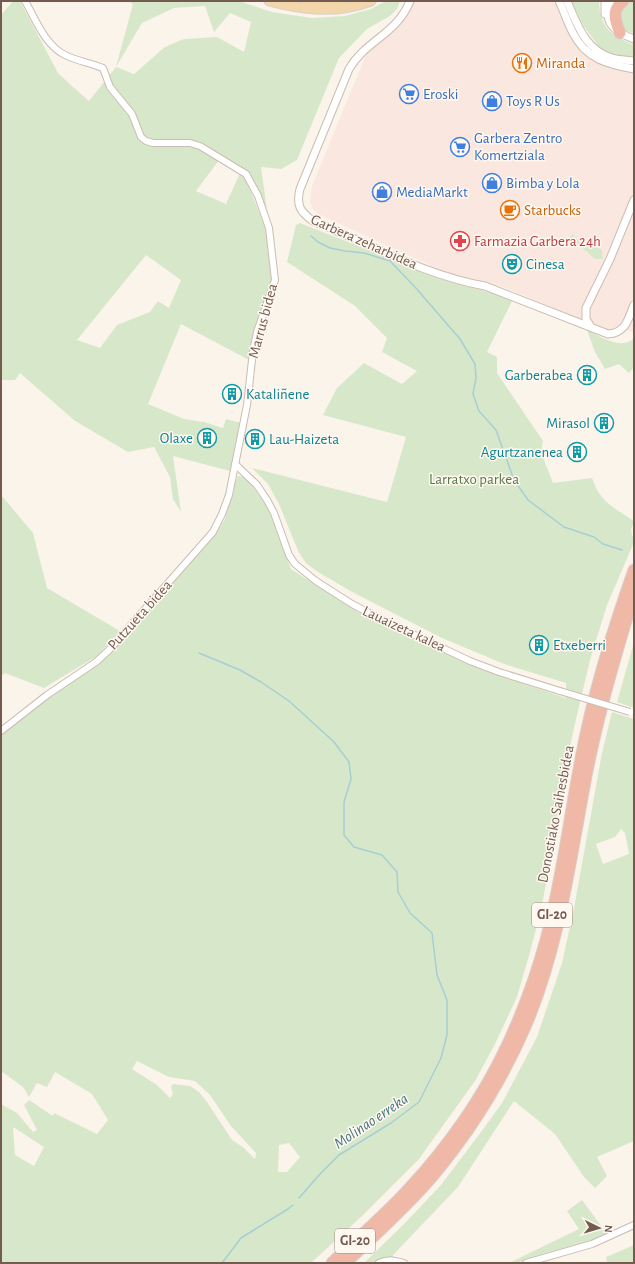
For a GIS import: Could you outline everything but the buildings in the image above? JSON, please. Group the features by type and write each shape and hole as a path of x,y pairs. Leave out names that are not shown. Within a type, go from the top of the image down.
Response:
{"highway":[{"path":"620,33 614,16 617,7 623,1"},
{"name":"Donostiako Saihesbidea","path":"332,1263 406,1192 440,1153 461,1125 484,1088 506,1048 517,1024 534,980 546,939 558,886 588,727 611,640 634,570"},
{"name":"Donostiako Saihesbidea","path":"345,1263 412,1198 457,1145 491,1093 524,1028 542,983 554,941 566,888 595,735 616,650 634,596"}],"main road":[{"path":"269,1 295,7 321,10 345,8 370,1"},
{"path":"306,1 341,1"}],"street":[{"name":"Marrus bidea","path":"25,1 46,38 54,48 65,55 104,68 110,87 132,114 141,137 146,141 153,143 190,143 200,146 246,174 258,196 269,228 275,280 257,332 253,351 247,405 236,464"},
{"name":"Garbera zeharbidea","path":"410,1 402,18 361,53 349,68 300,189 298,196 301,210 305,216 313,221 429,271 468,283 485,286 608,334 618,332 625,325 634,305"},
{"path":"559,1 572,32 588,52 606,63 634,69"},
{"path":"567,1 580,30 590,45 604,55 634,61"},
{"path":"605,1 606,17 611,25 620,33 634,39"},
{"path":"611,1 608,12 611,25"},
{"path":"591,327 586,319 586,308 610,259 634,200"},
{"name":"Lauaizeta kalea","path":"236,464 256,485 267,500 274,513 289,554 295,564 316,581 352,604 470,660 499,672 632,713"},
{"name":"Putzueta bidea","path":"1,731 52,691 96,662 109,650 213,532 229,495 236,464"},
{"path":"232,480 238,473 245,473"},
{"path":"526,1263 592,1244 634,1225"},
{"path":"378,1263 386,1260 393,1260 404,1263"}],"shaded area":[{"path":"413,1 556,1 575,43 585,54 594,61 609,68 634,73 634,333 627,330 620,335 508,289 487,282 447,273 318,214 313,209 310,202 312,186 366,55 400,25 409,12"}],"green space":[{"path":"13,1 20,1 58,73 89,101 116,67 133,4 128,1 239,1 272,12 312,18 345,16 371,9 386,1 400,1 397,9 390,16 367,29 339,58 297,160 281,169 261,167 267,210 251,176 244,169 222,156 196,191 226,204 240,173 247,182 265,227 272,281 251,345 249,360 181,324 148,404 184,419 204,422 223,428 226,419 241,423 230,471 173,456 181,512 173,499 170,477 154,447 128,452 75,421 20,373 15,380 1,380 1,15","holes":["205,6 214,32 230,13 251,22 244,52 217,37 184,39 165,47 134,74 116,67 142,23 174,8","146,255 181,280 169,308 158,301 150,312 117,325 100,348 77,340"]},
{"path":"571,1 599,1 604,24 613,34 634,45 634,58 603,52 583,25"},
{"path":"627,1 634,1 634,33 623,30 618,8"},
{"name":"Larratxo parkea","path":"300,223 427,273 512,301 487,352 497,357 497,373 543,441 541,452 553,483 592,478 595,486 603,498 614,508 634,521 631,530 634,542 607,605 590,660 563,780 541,910 530,952 517,997 494,1046 475,1081 419,1159 361,1217 311,1263 1,1263 1,1104 17,1113 33,1132 37,1130 24,1105 29,1100 53,1116 54,1113 97,1134 108,1120 92,1094 55,1072 47,1087 37,1083 29,1097 23,1087 1,1071 1,735 83,672 104,658 217,532 225,519 238,476 246,477 268,508 291,569 358,612 490,672 566,698 566,683 504,664 442,638 354,593 318,572 306,563 299,553 279,504 268,484 252,468 387,502 406,437 323,415 337,388 364,363 402,384 417,371 382,352 387,338 355,306 287,262 296,225","holes":["137,1061 169,1077 195,1081 210,1095 231,1126 256,1153 255,1159 243,1147 232,1140 199,1092 190,1086 173,1084 171,1087 173,1094 170,1098 157,1085 132,1069","13,1127 44,1147 34,1166 15,1155","289,1143 300,1157 287,1172 278,1172 279,1145"]},
{"path":"574,233 573,237 602,250 603,259 595,259 570,237"},
{"path":"587,330 604,339 617,343 629,342 634,338 634,367 629,373 619,364 605,369 595,352"},
{"path":"1,495 33,533 47,588 120,631 97,656 44,688 5,673 1,676"},
{"path":"634,642 634,708 617,702"},
{"path":"612,712 634,719 634,1141 597,1157 607,1176 595,1188 584,1177 555,1134 514,1101 458,1187 393,1255 392,1262 394,1263 364,1263 441,1185 502,1103 537,1037 562,963 574,908 602,753","holes":["621,829 625,833 629,854 603,864 596,844 615,837"]},
{"path":"582,1200 608,1235 558,1253 509,1263 579,1229 567,1211"},
{"path":"634,1245 634,1263 607,1263 606,1257"}],"waterway":[{"path":"311,236 318,242 330,248 364,253 390,261 415,287 460,339 475,364 476,378 473,394 479,411 496,430 514,480 528,500 564,527 594,537 603,544 622,550"},
{"name":"Molinao erreka","path":"199,653 240,670 289,701 334,742 349,762 351,779 344,802 344,835 354,847 382,855 397,872 398,892 410,913 432,933 437,975 447,1000 447,1035 441,1058 419,1102 391,1123 339,1155 299,1198"},
{"name":"Molinao erreka","path":"222,1263 241,1238 293,1205"}],"place":[{"name":"Miranda","path":"522,63"},
{"name":"Eroski","path":"409,94"},
{"name":"Toys R Us","path":"492,101"},
{"name":"Garbera Zentro Komertziala","path":"460,147"},
{"name":"Bimba y Lola","path":"492,183"},
{"name":"MediaMarkt","path":"382,192"},
{"name":"Starbucks","path":"510,210"},
{"name":"Farmazia Garbera 24h","path":"460,241"},
{"name":"Cinesa","path":"512,264"},
{"name":"Garberabea","path":"587,375"},
{"name":"Kataliñene","path":"232,394"},
{"name":"Mirasol","path":"604,423"},
{"name":"Olaxe","path":"207,438"},
{"name":"Lau-Haizeta","path":"255,439"},
{"name":"Agurtzanenea","path":"577,452"},
{"name":"Etxeberri","path":"539,645"}]}
